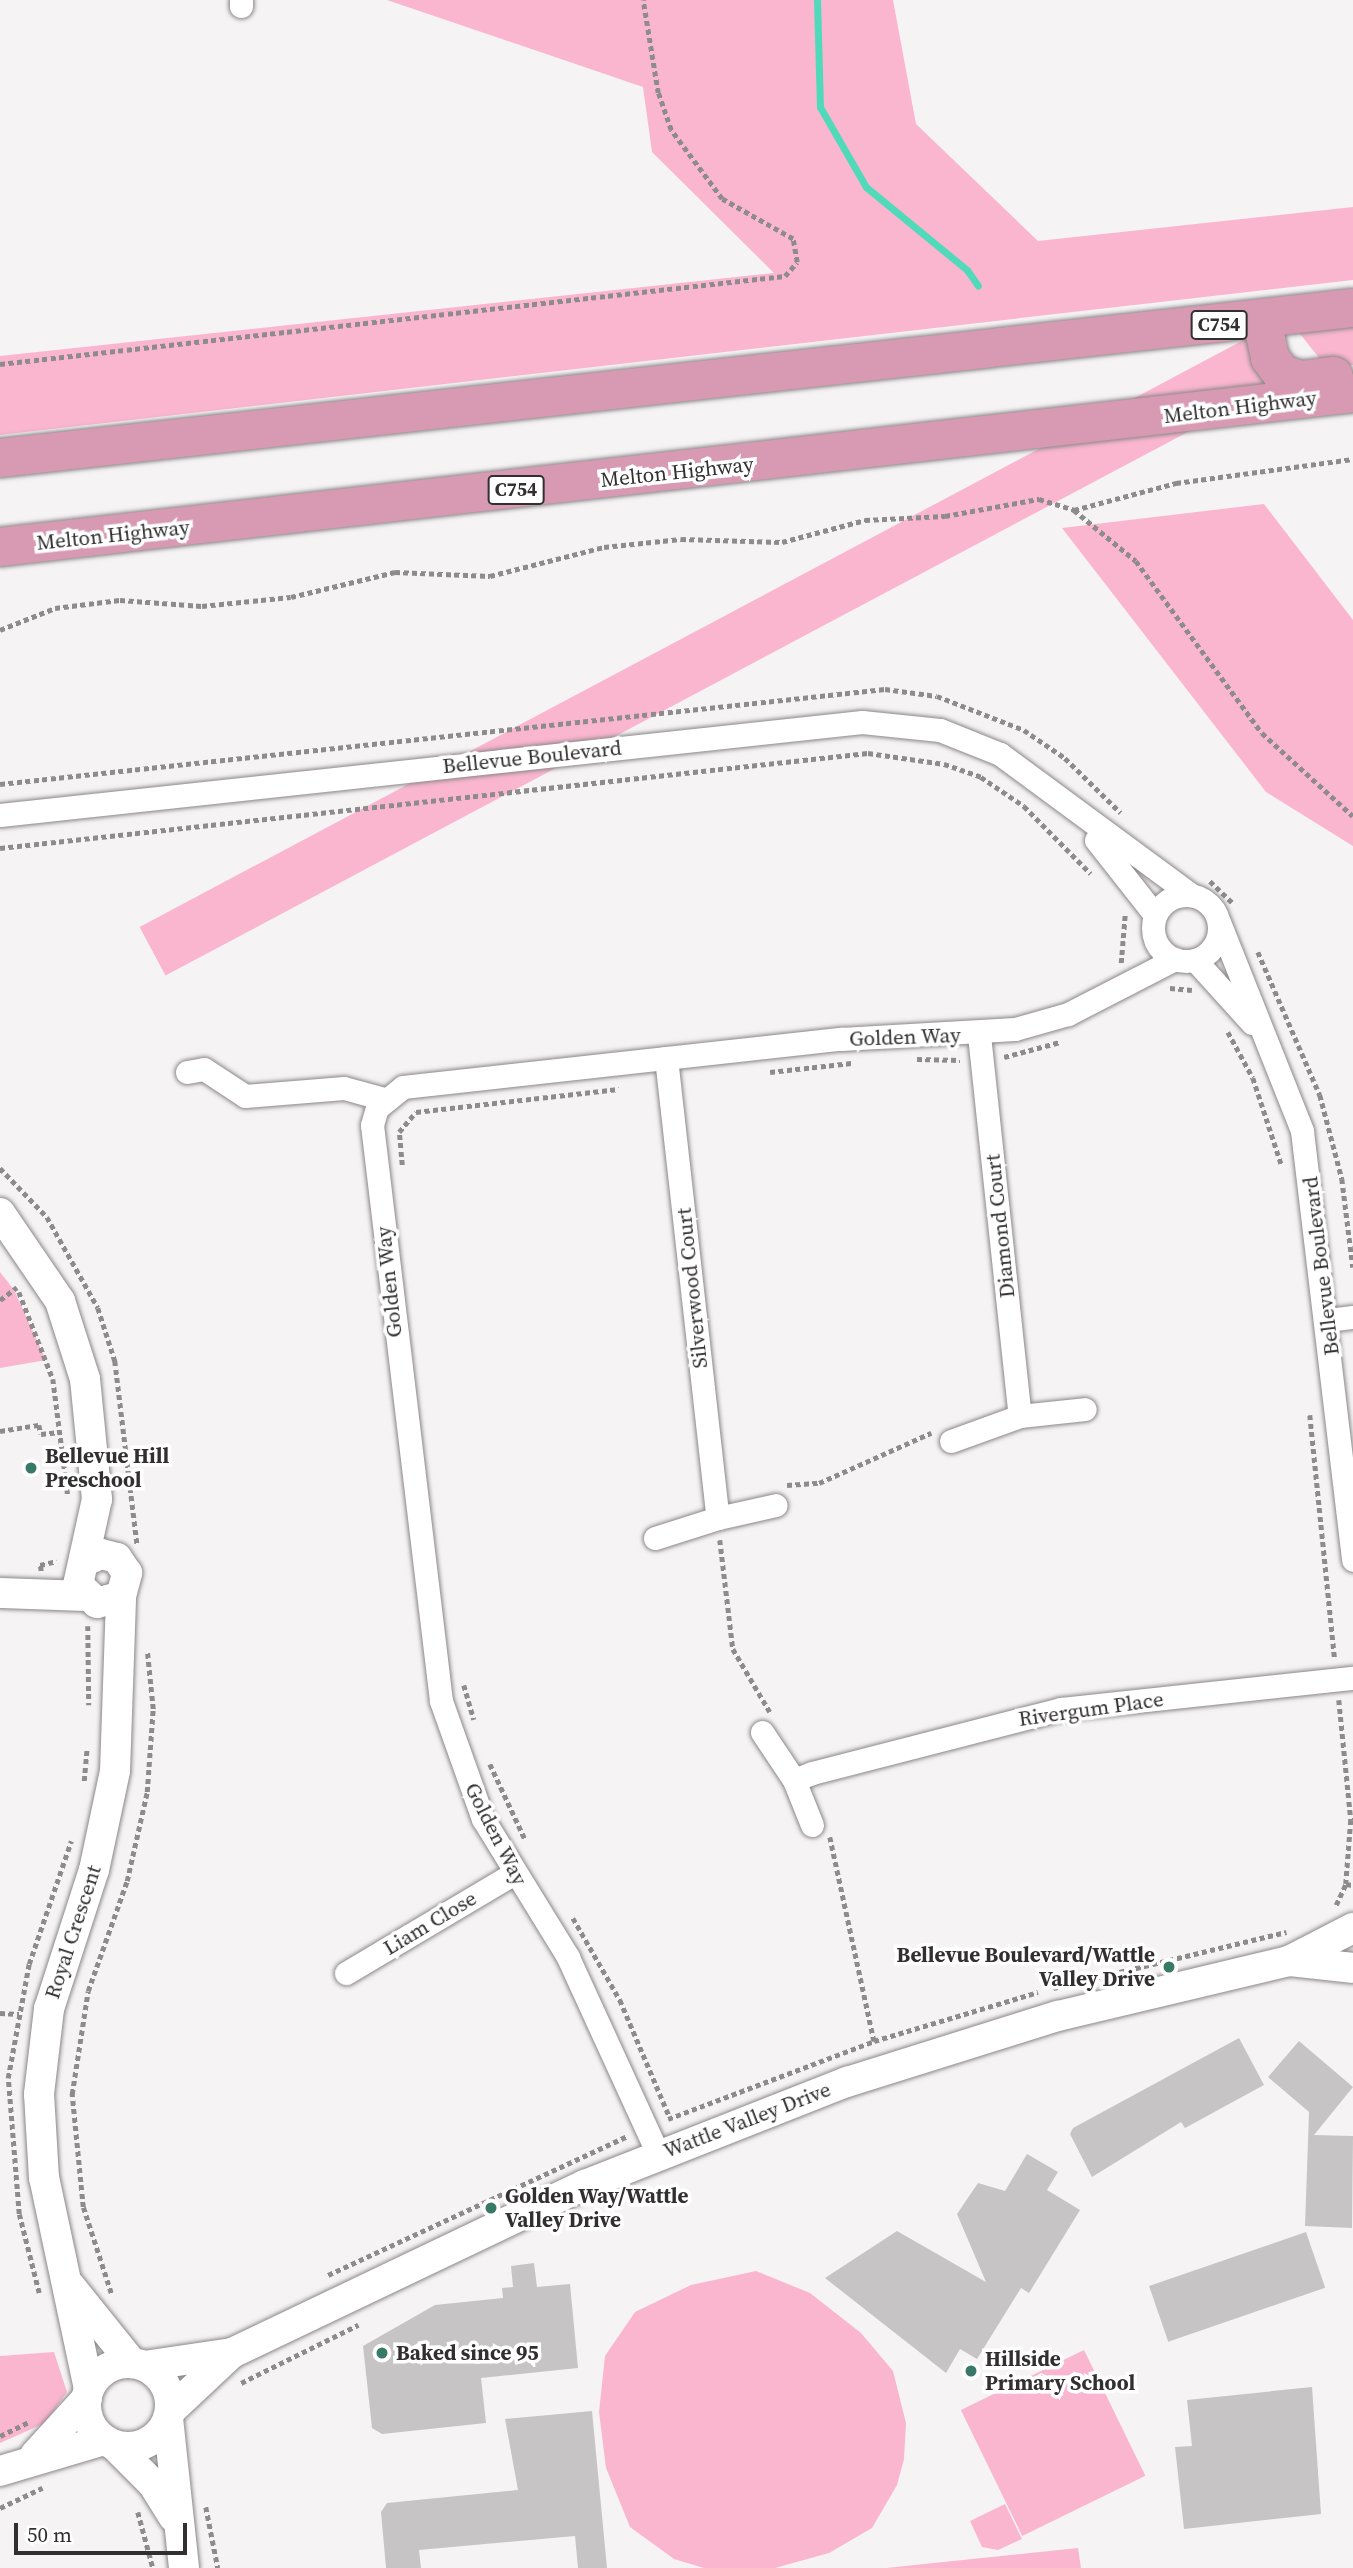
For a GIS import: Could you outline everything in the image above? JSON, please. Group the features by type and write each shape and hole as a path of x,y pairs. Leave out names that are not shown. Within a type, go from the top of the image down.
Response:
{"highway":[{"name":"C754","path":"0,458 1353,308"},
{"path":"1262,320 1270,358 1282,374 1301,380 1353,373"},
{"name":"Melton Highway","path":"0,547 1032,432 1353,393"}],"street":[{"name":"Bellevue Boulevard","path":"0,815 862,722 940,730 973,741 1050,788 1141,864 1197,886"},
{"name":"Bellevue Boulevard","path":"1050,788 1154,925"},
{"path":"1197,886 1209,903 1228,917 1212,950 1185,959 1154,925 1169,899 1197,886"},
{"name":"Bellevue Boulevard","path":"1228,917 1277,1060 1310,1168 1353,1560"},
{"name":"Golden Way","path":"1108,992 1154,925"},
{"name":"Bellevue Boulevard","path":"1185,959 1236,1000 1277,1060"},
{"name":"Golden Way","path":"657,2154 568,1957 513,1874 467,1781 431,1650 372,1125 384,1099 403,1087 897,1034 979,1035 1043,1023 1185,959"},
{"name":"Diamond Court","path":"979,1035 1020,1416"},
{"name":"Silverwood Court","path":"666,1058 718,1518"},
{"path":"187,1072 204,1069 245,1096 344,1088 384,1099"},
{"path":"0,1213 35,1256 76,1340 93,1430 83,1502 80,1589"},
{"path":"1328,1320 1353,1317"},
{"path":"958,1439 1020,1416 1085,1409"},
{"path":"23,1589 80,1589 106,1604 121,1596 127,1573 83,1502"},
{"path":"655,1538 718,1518 769,1506"},
{"path":"80,1589 101,1554 117,1558"},
{"name":"Royal Crescent","path":"80,1589 117,1661"},
{"name":"Royal Crescent","path":"88,2393 70,2286 44,2178 42,2057 57,1973 107,1823 119,1731 117,1661 121,1596"},
{"name":"Rivergum Place","path":"794,1780 1049,1711 1345,1679"},
{"path":"769,1726 794,1780 821,1824"},
{"name":"Liam Close","path":"346,1973 513,1874"},
{"name":"Wattle Valley Drive","path":"138,2365 232,2353 657,2154 972,2041 1289,1961 1353,1928"},
{"name":"Wattle Valley Drive","path":"1289,1961 1353,1968"},
{"name":"Royal Crescent","path":"70,2286 138,2365"},
{"name":"Wattle Valley Drive","path":"169,2414 232,2353"},
{"path":"35,2455 106,2369 138,2365 165,2384 176,2520 184,2568"},
{"path":"88,2393 90,2421 153,2484 176,2520"},
{"path":"0,2471 35,2455 109,2442 141,2445 169,2414"}],"path":[{"path":"0,364 785,276 797,262 793,239 722,200 671,130 643,0"},
{"path":"1074,510 1176,483 1353,459"},
{"path":"0,630 55,608 120,600 202,606 291,597 396,572 490,576 604,547 681,539 782,542 864,520 945,516 1039,499 1074,510 1136,561 1262,733 1353,817"},
{"path":"0,784 885,689 937,696 1024,730 1065,758 1131,823"},
{"path":"0,848 868,753 944,764 981,777 1024,806 1096,879"},
{"path":"1197,886 1224,890 1228,917"},
{"path":"1253,941 1324,1108 1342,1179 1353,1267"},
{"path":"1223,1023 1253,1078 1284,1177"},
{"path":"908,1059 982,1059 1072,1038"},
{"path":"761,1073 863,1062"},
{"path":"403,1172 399,1132 416,1112 624,1088"},
{"path":"11,1279 46,1352 61,1432 83,1502"},
{"path":"0,1300 17,1287"},
{"path":"1310,1405 1345,1679 1351,1819 1346,1884"},
{"path":"769,1506 767,1489 818,1483 948,1422 960,1423 958,1439"},
{"path":"0,1431 39,1425 41,1434 61,1432"},
{"path":"718,1518 733,1649 769,1726"},
{"path":"23,1589 40,1565 56,1562 80,1589"},
{"path":"463,1681 478,1731"},
{"path":"487,1756 530,1849"},
{"path":"821,1824 874,2041 1066,1984 1299,1926"},
{"path":"566,1906 620,2000 670,2118"},
{"path":"236,2386 367,2320"},
{"path":"0,2436 37,2417"},
{"path":"0,2508 54,2482"},
{"path":"203,2494 218,2568"}],"shaded area":[{"path":"387,0 893,0 916,124 1038,241 1353,207 1353,280 0,435 0,356 774,273 652,152 643,87"},
{"path":"1353,322 1353,365 1327,368 1297,330"},
{"path":"1253,335 1279,384 165,976 140,927"},
{"path":"1264,504 1353,620 1353,846 1266,792 1062,528"},
{"path":"0,1272 14,1290 46,1360 0,1368"},
{"path":"756,2271 810,2293 861,2333 893,2371 906,2423 904,2459 897,2485 872,2528 829,2553 775,2568 704,2568 674,2559 630,2527 606,2468 599,2412 605,2356 635,2312 691,2285"},
{"path":"1084,2350 1145,2476 1022,2536 961,2410"},
{"path":"54,2352 67,2392 45,2423 0,2443 0,2356"},
{"path":"1005,2504 1022,2539 998,2550 982,2547 970,2521"},
{"path":"1078,2548 1081,2568 886,2568"}],"building":[{"path":"1239,2038 1264,2085 1185,2128 1181,2122 1092,2177 1070,2134 1073,2128"},
{"path":"1299,2041 1353,2087 1314,2135 1353,2136 1352,2228 1305,2226 1309,2112 1268,2077"},
{"path":"1027,2154 1058,2172 1047,2190 1080,2210 1029,2293 1021,2288 977,2359 960,2349 946,2373 825,2278 897,2231 986,2282 957,2214 978,2183 1005,2191"},
{"path":"1306,2232 1325,2288 1168,2342 1149,2286"},
{"path":"534,2263 537,2287 570,2284 578,2368 481,2378 486,2423 382,2434 372,2428 363,2346 435,2305 503,2298 502,2288 513,2287 511,2266"},
{"path":"1312,2387 1321,2514 1184,2529 1175,2447 1192,2446 1187,2400"},
{"path":"592,2411 607,2568 578,2568 575,2536 419,2550 421,2568 386,2568 381,2512 387,2503 518,2490 505,2419"}],"waterway":[{"path":"817,0 820,107 866,187 967,270 978,286"}],"place":[{"name":"Bellevue Hill Preschool","path":"31,1468"},
{"name":"Bellevue Boulevard/Wattle Valley Drive","path":"1169,1967"},
{"name":"Golden Way/Wattle Valley Drive","path":"491,2208"},
{"name":"Baked since 95","path":"382,2353"},
{"name":"Hillside Primary School","path":"971,2371"}]}
